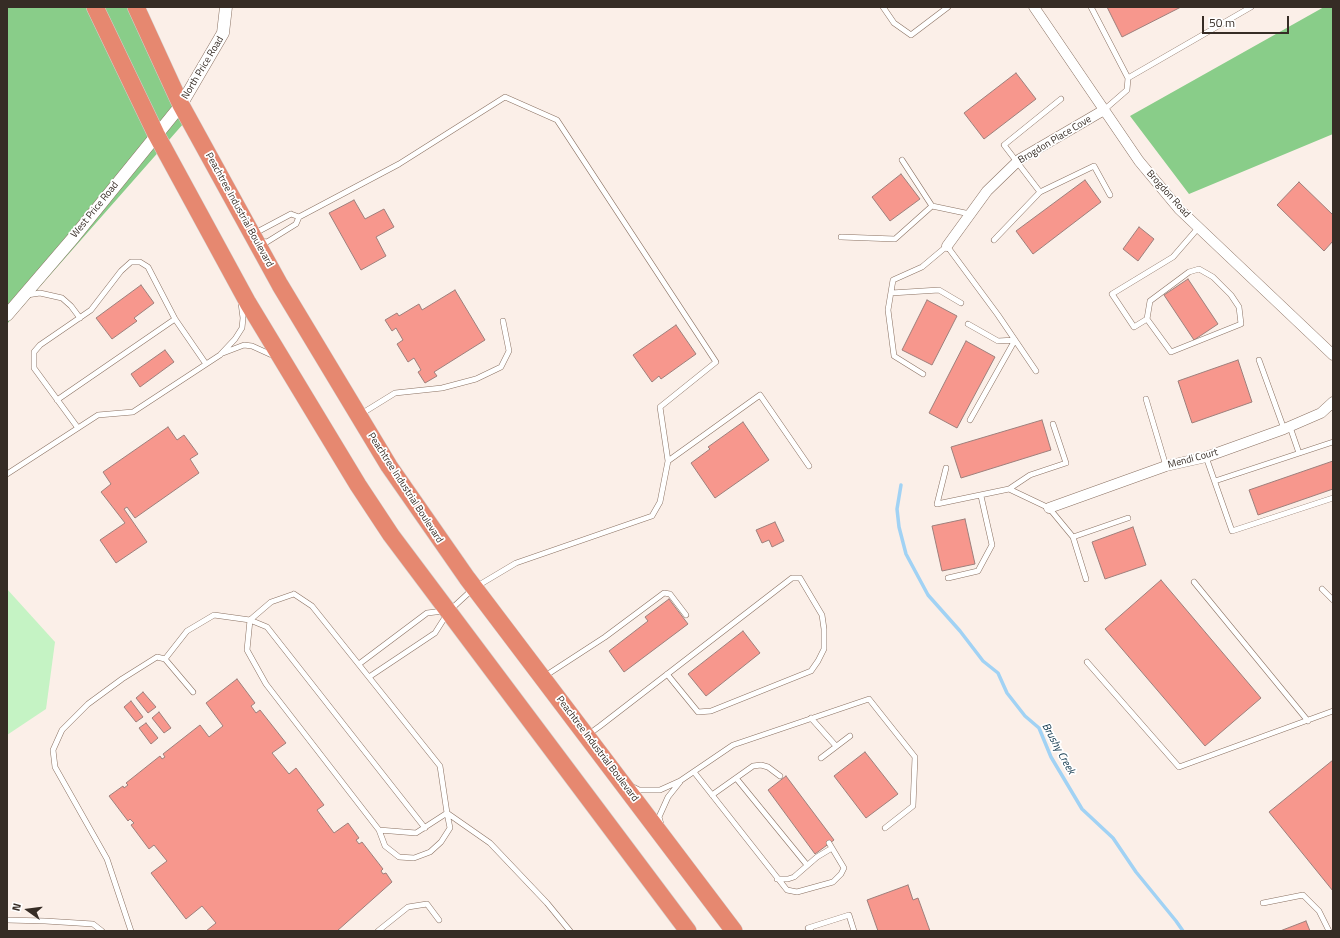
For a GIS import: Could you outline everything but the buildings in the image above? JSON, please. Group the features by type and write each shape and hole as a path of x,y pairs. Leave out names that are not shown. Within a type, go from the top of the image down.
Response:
{"highway":[{"path":"95,7 156,134 238,284 350,472 391,535 688,931"},
{"name":"Peachtree Industrial Boulevard","path":"136,7 181,105 280,285 359,416 421,514 474,588 734,931"}],"street":[{"name":"North Price Road","path":"181,105 224,33 226,7"},
{"name":"Brogdon Road","path":"1034,7 1139,161 1180,209 1333,355"},
{"name":"West Price Road","path":"7,315 74,237 181,105"},
{"name":"Brogdon Place Cove","path":"947,246 987,191 1016,163 1104,110"},
{"name":"Mendi Court","path":"1049,508 1166,466 1206,457 1287,428 1321,413 1333,402"}],"lane":[{"path":"883,7 894,23 911,35 948,7"},
{"path":"1091,7 1128,78 1127,90 1104,110"},
{"path":"1128,78 1251,7"},
{"path":"299,217 291,214 259,231 256,240 267,242 296,224 299,217 399,164 505,97 557,120 716,362 660,407 668,461 660,502 652,516 516,563 474,588 449,611 435,633 369,677"},
{"path":"1040,192 1016,163 1004,145 1061,99"},
{"path":"902,160 932,206 970,214"},
{"path":"994,240 1040,192 1094,166 1110,195"},
{"path":"841,237 896,239 932,206"},
{"path":"1147,320 1134,327 1112,294 1173,257 1199,227"},
{"path":"923,374 894,356 888,310 893,280 922,268 947,246 1036,370"},
{"path":"78,428 34,368 34,352 40,345 91,310 126,265 140,262 148,267 175,319 206,364"},
{"path":"1199,269 1217,282 1231,295 1239,307 1241,324 1171,352 1147,320 1150,302 1189,272 1199,269"},
{"path":"220,355 235,340 242,328 243,318 238,284"},
{"path":"891,293 938,290 961,303"},
{"path":"22,297 40,293 62,298 71,306 80,318"},
{"path":"57,400 175,319"},
{"path":"359,416 396,393 442,388 476,379 501,366 509,351 503,321"},
{"path":"968,324 998,341 1015,340"},
{"path":"970,420 1015,340"},
{"path":"7,474 98,415 133,412 220,355 244,344 266,352 284,362"},
{"path":"1259,360 1299,454"},
{"path":"668,461 760,395 810,466"},
{"path":"1146,399 1166,466"},
{"path":"946,468 937,504 1009,490 1030,474 1066,463 1053,424"},
{"path":"1215,481 1333,442"},
{"path":"1206,457 1232,531 1333,498"},
{"path":"1009,490 1049,508 1073,537 1086,580"},
{"path":"948,578 978,571 992,545 981,496"},
{"path":"1073,537 1128,518"},
{"path":"586,736 792,578 800,578 822,615 824,649 811,671 710,711 698,712 667,674"},
{"path":"1194,582 1308,720"},
{"path":"1322,589 1333,600"},
{"path":"542,678 605,637 664,593 670,594 686,615"},
{"path":"294,594 312,606 359,664 440,766 450,828 441,842 430,852 414,858 399,857 385,846 379,830 266,684 247,650 250,620 271,602 294,594"},
{"path":"359,664 427,613 449,611"},
{"path":"165,659 187,631 214,615 250,620 267,627 425,828"},
{"path":"131,931 107,859 55,767 53,750 62,730 88,704 122,679 157,657 165,659 192,692"},
{"path":"1087,662 1179,767 1333,711"},
{"path":"621,782 639,790 660,790 680,781 733,745 869,699 915,757 913,806 885,828"},
{"path":"811,718 836,746"},
{"path":"821,758 850,736"},
{"path":"712,795 753,766 761,765 775,771 780,776"},
{"path":"694,772 787,890 797,892 833,882 841,874 844,868 829,843"},
{"path":"736,778 807,865"},
{"path":"667,842 659,817 668,797 680,781"},
{"path":"379,830 416,833 447,813"},
{"path":"447,813 490,844 547,903 570,931"},
{"path":"777,879 788,879 794,877 817,857 832,848"},
{"path":"1263,903 1303,894 1319,911 1329,931"},
{"path":"378,931 408,907 427,904 439,920"},
{"path":"811,931 808,928 849,915 854,931"},
{"path":"7,920 93,924 102,931"}],"green space":[{"path":"7,7 138,7 191,115 7,324"},
{"path":"1324,7 1333,7 1333,134 1189,194 1130,116"},
{"path":"7,589 55,642 46,709 7,735"}],"waterway":[{"name":"Brushy Creek","path":"901,485 897,509 899,527 906,554 928,595 960,631 983,661 998,673 1007,693 1025,716 1039,728 1051,757 1082,809 1113,838 1136,872 1183,931"}]}
